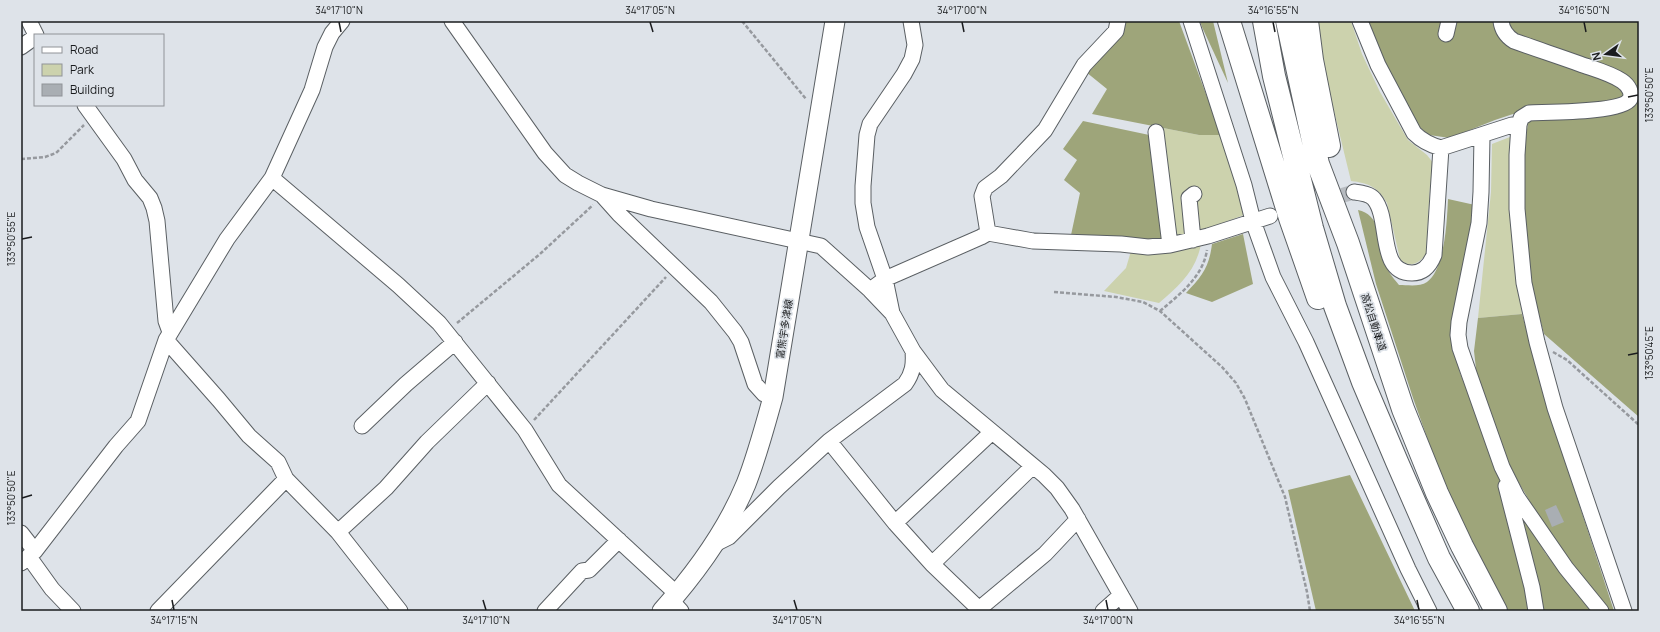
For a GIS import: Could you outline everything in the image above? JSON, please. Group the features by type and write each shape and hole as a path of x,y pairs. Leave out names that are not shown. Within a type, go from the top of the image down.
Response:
{"highway":[{"path":"1228,21 1290,218 1317,296 1347,374 1388,465 1468,611"},
{"path":"1264,21 1274,76 1312,228 1335,306 1366,389 1440,558"},
{"name":"高松自動車道","path":"1287,21 1318,164 1348,243 1406,416 1440,499 1496,611"},
{"path":"1307,21 1312,60 1348,243"}],"main road":[{"name":"富熊宇多津線","path":"673,604 712,546 730,516 745,485 758,450 773,397 835,21"}],"street":[{"path":"28,557 116,446 138,421 168,336 227,239 272,178 312,90 325,47 332,32 342,21"},
{"path":"452,21 545,153 565,175 578,184 602,195 651,209 821,246 870,290 892,313 913,351 942,390 1057,488 1078,520 1130,611"},
{"path":"892,313 885,279 867,227 863,203 863,186 867,135 870,124 904,74 912,59 915,45 911,21"},
{"path":"988,233 982,196 984,188 1001,176 1045,130 1084,65 1116,31 1118,21"},
{"path":"1191,21 1242,178 1253,221 1273,277 1306,342 1408,569 1429,611"},
{"path":"1360,21 1378,65 1414,133 1421,140 1441,148 1519,125"},
{"path":"1500,21 1504,32 1514,41 1607,73 1624,82 1629,87 1631,94 1630,99 1618,107 1608,109 1529,113 1521,118 1519,125 1517,209 1524,283 1537,342 1555,408 1624,611"},
{"path":"21,48 35,28"},
{"path":"89,111 124,159 135,180 150,198 154,208 157,221 168,336 249,436 278,462 286,479 338,532 400,611"},
{"path":"1156,132 1170,245"},
{"path":"1482,136 1482,185 1479,223 1459,322 1458,335 1464,362 1502,467 1532,588 1536,611"},
{"path":"1354,192 1368,195 1374,199 1378,207 1390,260 1396,268 1404,273 1415,273 1424,270 1430,264 1434,255 1441,148"},
{"path":"272,178 398,285 451,337 525,430 559,485 619,540 673,604"},
{"path":"1193,240 1189,198 1194,194"},
{"path":"602,195 619,214 711,302 731,327 745,350 755,384 764,394 773,397"},
{"path":"870,290 885,279 982,237 988,233 1033,241 1148,247 1170,245 1193,240 1270,216"},
{"path":"362,426 406,384 451,337"},
{"path":"712,546 729,537 829,441 905,384 911,376 914,364 913,351"},
{"path":"338,532 386,488 427,442 488,384"},
{"path":"896,523 992,432"},
{"path":"829,441 896,523 932,564 979,609 1045,554 1078,520"},
{"path":"932,564 1033,466"},
{"path":"1502,467 1517,496 1530,516 1566,568 1601,611"},
{"path":"158,611 286,479"},
{"path":"21,533 28,557 52,589 73,611"},
{"path":"545,611 582,571 589,570 619,540"},
{"path":"1103,611 1121,595"}],"path":[{"path":"742,21 812,107 820,111"},
{"path":"21,159 46,157 56,153 89,111"},
{"path":"451,337 602,195"},
{"path":"1160,311 1190,285 1200,270 1207,253 1208,236"},
{"path":"525,430 675,267"},
{"path":"1054,292 1116,297 1144,302 1160,311 1222,367 1236,383 1285,497 1310,611"},
{"path":"1537,342 1567,360 1639,425"}],"green space":[{"path":"1126,21 1179,21 1221,135 1199,135 1092,114 1107,89 1086,72 1121,34"},
{"path":"1200,21 1213,21 1228,83 1202,27"},
{"path":"1315,21 1351,21 1362,54 1380,92 1408,140 1427,155 1434,164 1434,184 1430,186 1426,254 1421,260 1414,264 1407,264 1400,259 1387,203 1384,198 1372,187 1363,183 1351,181 1323,66"},
{"path":"1366,21 1639,21 1639,417 1544,334 1529,277 1522,212 1524,152 1529,115 1513,114 1450,138 1429,135 1418,126 1396,87"},
{"path":"1083,121 1154,136 1166,240 1071,235 1080,193 1064,180 1077,160 1063,149"},
{"path":"1158,127 1199,135 1221,135 1237,185 1244,215 1193,234 1173,238"},
{"path":"1515,135 1517,281 1522,314 1478,318 1491,192 1492,144"},
{"path":"1448,199 1475,205 1456,353 1460,373 1493,457 1517,507 1546,554 1591,611 1508,611 1445,488 1413,398 1376,284 1358,210 1367,214 1373,220 1380,236 1389,272 1399,285 1417,285 1427,282 1433,276 1438,266 1444,244"},
{"path":"1243,234 1253,284 1212,302 1186,293 1207,266 1212,244"},
{"path":"1201,244 1199,254 1191,270 1180,284 1159,303 1104,291 1126,268 1131,251 1166,251"},
{"path":"1522,314 1548,409 1614,611 1606,611 1566,563 1506,461 1477,378 1474,351 1478,318"},
{"path":"1350,475 1415,611 1316,611 1288,490"}],"building":[{"path":"1556,505 1564,522 1552,527 1545,510"}],"tunnel":[{"path":"1298,208 1354,192"}]}
